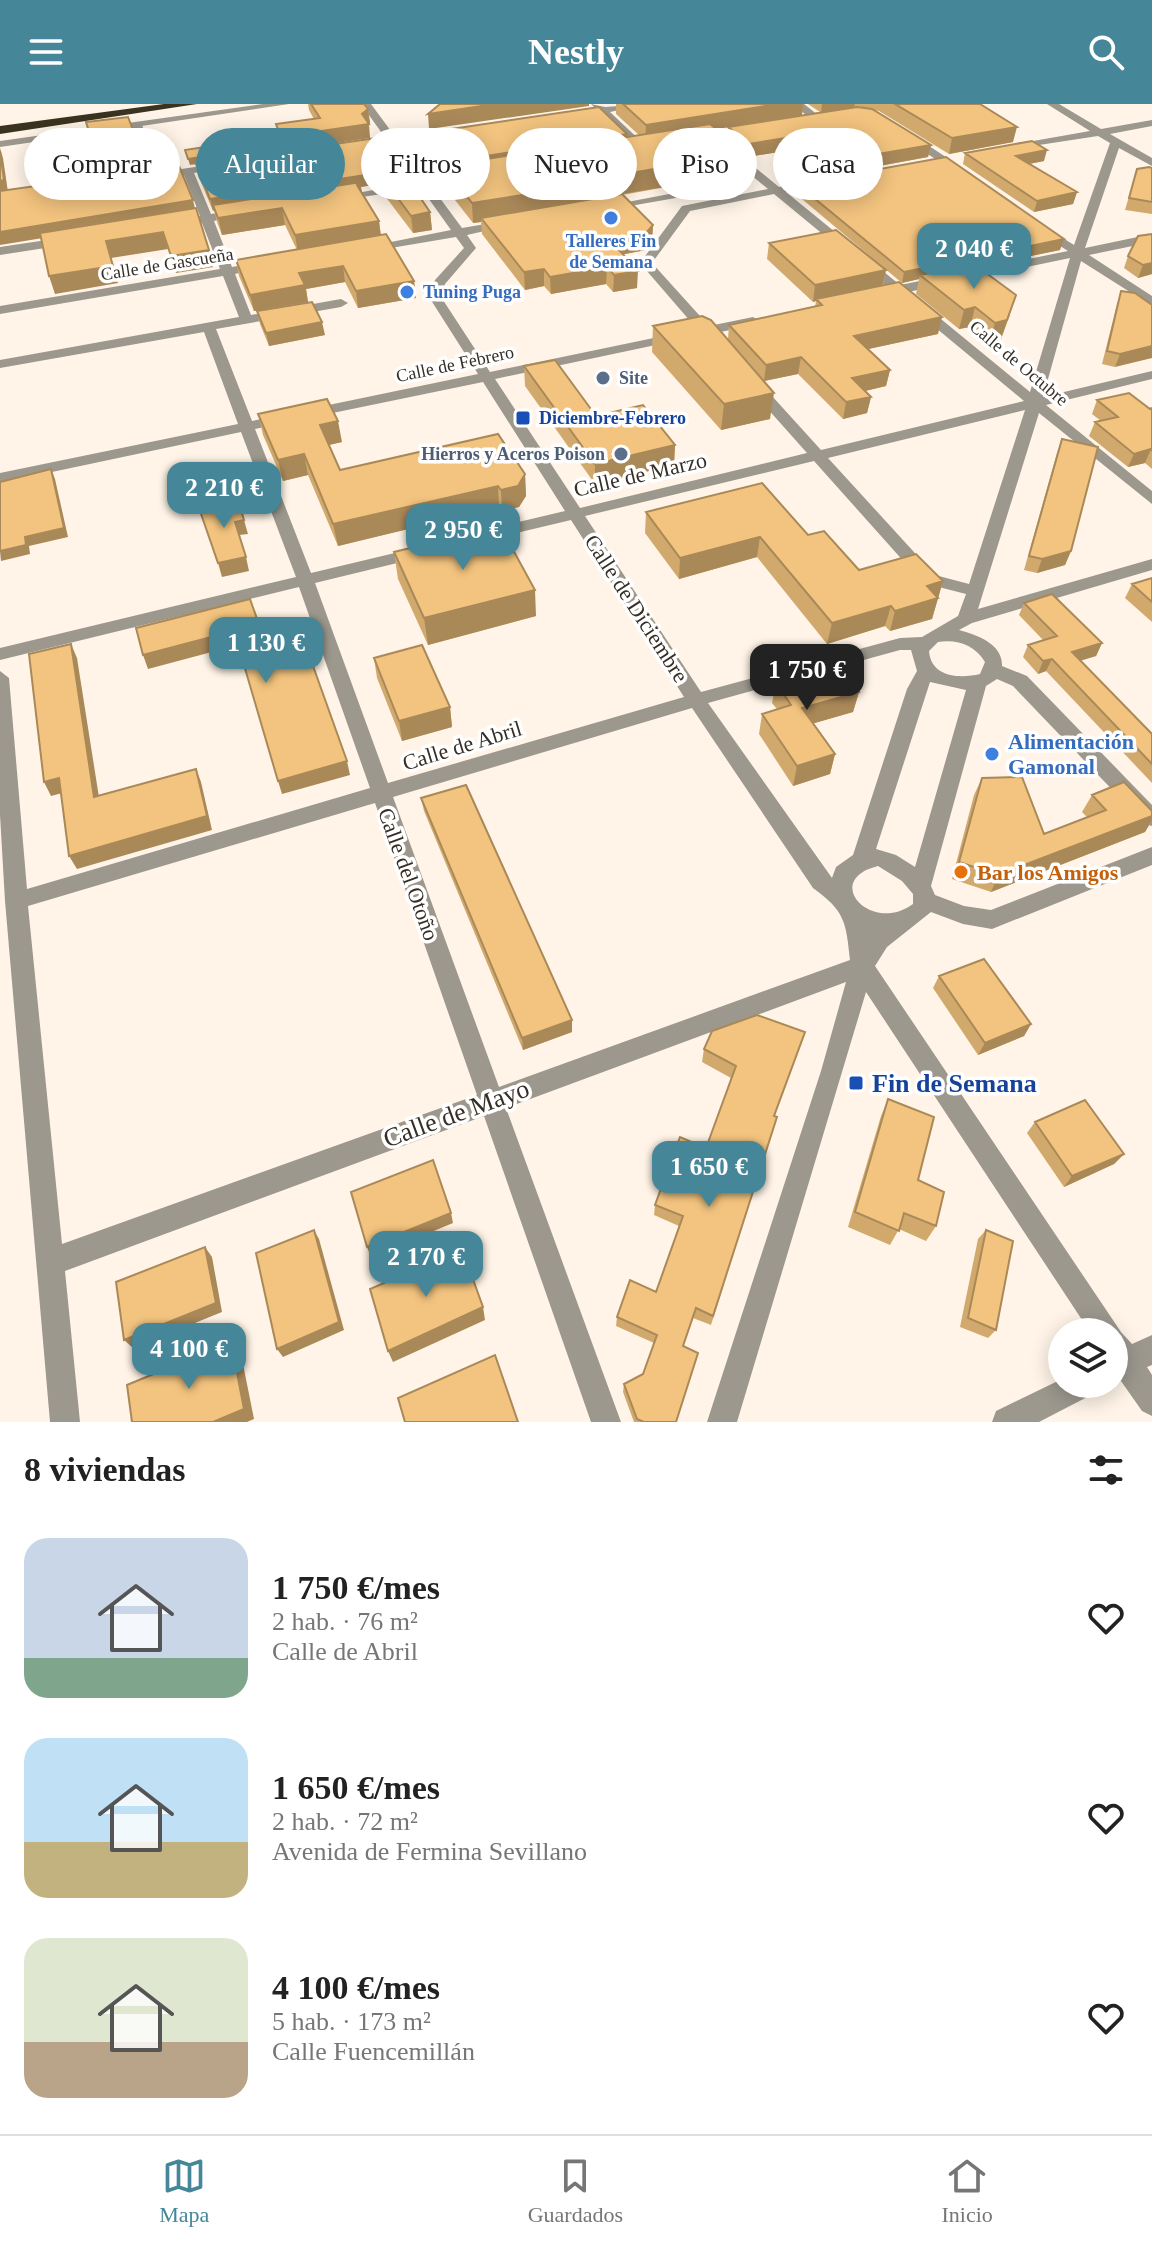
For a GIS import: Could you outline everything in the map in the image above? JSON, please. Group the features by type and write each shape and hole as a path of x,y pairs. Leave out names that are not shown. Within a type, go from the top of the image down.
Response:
{"highway":[{"path":"0,119 114,104"},
{"path":"0,130 191,104"}],"street":[{"path":"0,144 284,104"},
{"path":"366,104 384,128"},
{"path":"572,114 599,107 641,104"},
{"path":"797,104 824,118 802,122"},
{"path":"1052,104 1152,163"},
{"path":"599,107 642,148"},
{"path":"990,151 1152,123"},
{"path":"898,130 975,181"},
{"path":"1115,143 1152,148"},
{"path":"966,619 1036,403 1077,253 1111,166 1115,143"},
{"path":"637,149 653,146"},
{"path":"929,162 960,157"},
{"path":"180,172 196,170"},
{"path":"188,171 247,321"},
{"name":"Calle de Octubre","path":"757,174 773,185"},
{"path":"598,209 634,208 766,180"},
{"path":"726,353 646,263 658,235 686,208 773,191"},
{"path":"316,201 361,194"},
{"path":"436,200 459,232"},
{"name":"Calle de Octubre","path":"791,200 1152,499"},
{"path":"165,225 254,211"},
{"path":"1026,217 1152,302"},
{"path":"351,251 521,222"},
{"name":"Calle de Diciembre","path":"459,232 470,248 439,283 435,297 696,700 821,882 846,904"},
{"path":"869,296 1152,238"},
{"path":"0,251 77,239"},
{"name":"Calle de Gascueña","path":"0,310 273,264"},
{"path":"0,364 341,303"},
{"name":"Calle de Febrero","path":"0,478 760,319"},
{"name":"Calle del Otoño","path":"209,328 305,579 606,1422"},
{"name":"Calle de Marzo","path":"0,654 1152,375"},
{"path":"747,376 929,579 976,591"},
{"path":"1152,564 966,619 929,640 919,656 927,671 950,683 985,677 1020,681 1152,818"},
{"path":"722,1422 833,1071 862,966 879,940 917,916 985,677 994,662 966,619"},
{"path":"929,640 960,636 985,648"},
{"name":"Calle de Abril","path":"16,901 696,700 900,644 929,640"},
{"path":"862,859 916,689 927,671"},
{"path":"0,678 16,901 65,1422"},
{"path":"1098,1318 862,966 859,936 840,880 847,867 862,859 896,862 911,871 922,892 963,915 992,920 1152,856"},
{"path":"846,904 865,921 882,926 899,925"},
{"name":"Calle de Mayo","path":"51,1262 862,966"},
{"path":"1128,1358 1152,1401"},
{"path":"1007,1422 1055,1398"}],"building":[{"path":"311,104 364,104 368,109 362,114 369,124 342,128 278,128 276,124 320,118"},
{"path":"440,104 495,104 428,114"},
{"path":"623,104 778,104 646,125"},
{"path":"895,104 980,104 1017,127 952,138"},
{"path":"599,107 621,128 506,128 506,153 490,155 490,128 458,128"},
{"path":"857,107 872,109 931,145 883,153 883,128 773,128 773,140 757,143 757,128 728,127"},
{"path":"128,117 132,128 88,128 86,122"},
{"path":"710,124 715,128 684,128"},
{"path":"653,133 653,169 637,172 637,135"},
{"path":"361,140 361,176 345,178 345,142"},
{"path":"1032,141 1047,150 1016,156 1077,192 1037,201 965,153"},
{"path":"196,148 196,158 188,159 185,150"},
{"path":"0,151 4,180 0,181"},
{"path":"506,156 506,198 472,203 470,200 490,200 490,158"},
{"path":"946,157 1064,239 904,272 816,200 883,200 883,168"},
{"path":"180,168 193,200 0,232 0,191 24,188 24,200 180,200"},
{"path":"1152,168 1152,202 1129,198 1137,169"},
{"path":"361,182 357,185 361,200 366,200 379,221 295,235 282,208 218,218 213,205 245,200 345,200 345,184"},
{"path":"399,200 422,200 430,212 411,216"},
{"path":"587,200 628,200 653,225 646,233 610,240 638,271 614,275 607,267 550,277 544,269 524,272 481,218"},
{"path":"196,208 209,250 171,256 163,232 106,241 113,266 49,276 40,233"},
{"path":"836,230 886,270 815,285 769,243"},
{"path":"386,234 414,281 356,291 343,266 299,273 305,285 250,295 236,260"},
{"path":"1152,234 1152,263 1143,265 1128,256 1138,236"},
{"path":"974,264 1016,295 1007,320 995,323 975,307 964,310 920,275"},
{"path":"899,282 942,317 854,336 890,370 852,378 871,397 846,402 801,357 766,365 729,325 822,305 816,299"},
{"path":"1121,291 1135,293 1152,305 1152,346 1120,354 1107,351"},
{"path":"312,302 322,322 266,333 257,311"},
{"path":"702,316 711,320 774,393 724,404 653,326"},
{"path":"555,360 596,416 643,405 675,445 595,464 524,366"},
{"path":"1129,393 1152,408 1152,451 1134,454 1095,422 1118,417 1097,400"},
{"path":"327,399 338,421 320,425 340,470 498,434 525,474 518,486 501,490 498,486 333,524 304,454 278,460 258,414"},
{"path":"1062,439 1098,447 1071,551 1042,559 1029,556"},
{"path":"51,469 64,528 25,537 26,545 0,551 0,482"},
{"path":"762,483 808,535 824,531 859,570 916,554 943,581 927,586 938,598 895,611 891,606 832,623 760,537 680,558 646,512"},
{"path":"238,500 244,520 235,522 246,557 218,563 199,508"},
{"path":"500,526 535,590 424,618 394,552"},
{"path":"1152,578 1152,602 1132,584"},
{"path":"1052,594 1102,643 1072,652 1152,734 1152,764 1052,659 1043,661 1028,645 1057,636 1024,603"},
{"path":"250,599 267,647 303,638 347,761 278,781 234,631 143,655 136,628"},
{"path":"71,644 94,797 196,769 207,816 69,856 59,778 44,782 29,654"},
{"path":"422,645 450,707 399,721 374,658"},
{"path":"839,665 859,692 802,708 835,754 797,766 762,714 791,705 776,683"},
{"path":"1022,777 1044,834 1106,810 1092,795 1124,782 1152,811 1152,816 998,875 959,862 982,778"},
{"path":"466,785 572,1020 522,1038 421,798"},
{"path":"984,959 1031,1024 985,1043 939,976"},
{"path":"757,1015 805,1032 774,1116 777,1117 713,1316 696,1308 683,1346 698,1353 676,1422 644,1422 637,1419 624,1384 643,1374 657,1335 617,1317 630,1280 656,1292 683,1216 655,1205 680,1137 706,1148 736,1066 704,1049 712,1031"},
{"path":"888,1099 934,1117 918,1180 944,1192 936,1226 904,1213 899,1231 855,1212"},
{"path":"1085,1100 1124,1154 1072,1176 1035,1122"},
{"path":"433,1160 451,1213 367,1247 351,1192"},
{"path":"314,1230 339,1322 277,1349 256,1253"},
{"path":"986,1230 1013,1241 996,1330 968,1318"},
{"path":"205,1247 216,1303 124,1340 116,1282"},
{"path":"462,1249 483,1307 388,1351 370,1289"},
{"path":"231,1342 244,1409 213,1422 132,1422 127,1385"},
{"path":"495,1355 518,1422 405,1422 398,1398"}],"place":[{"name":"Talleres Fin de Semana","path":"611,218"},
{"name":"Tuning Puga","path":"407,292"},
{"name":"Site","path":"603,378"},
{"name":"Diciembre-Febrero","path":"523,418"},
{"name":"Hierros y Aceros Poison","path":"621,454"},
{"name":"Alimentación Gamonal","path":"992,754"},
{"name":"Bar los Amigos","path":"961,872"},
{"name":"Fin de Semana","path":"856,1083"}]}
